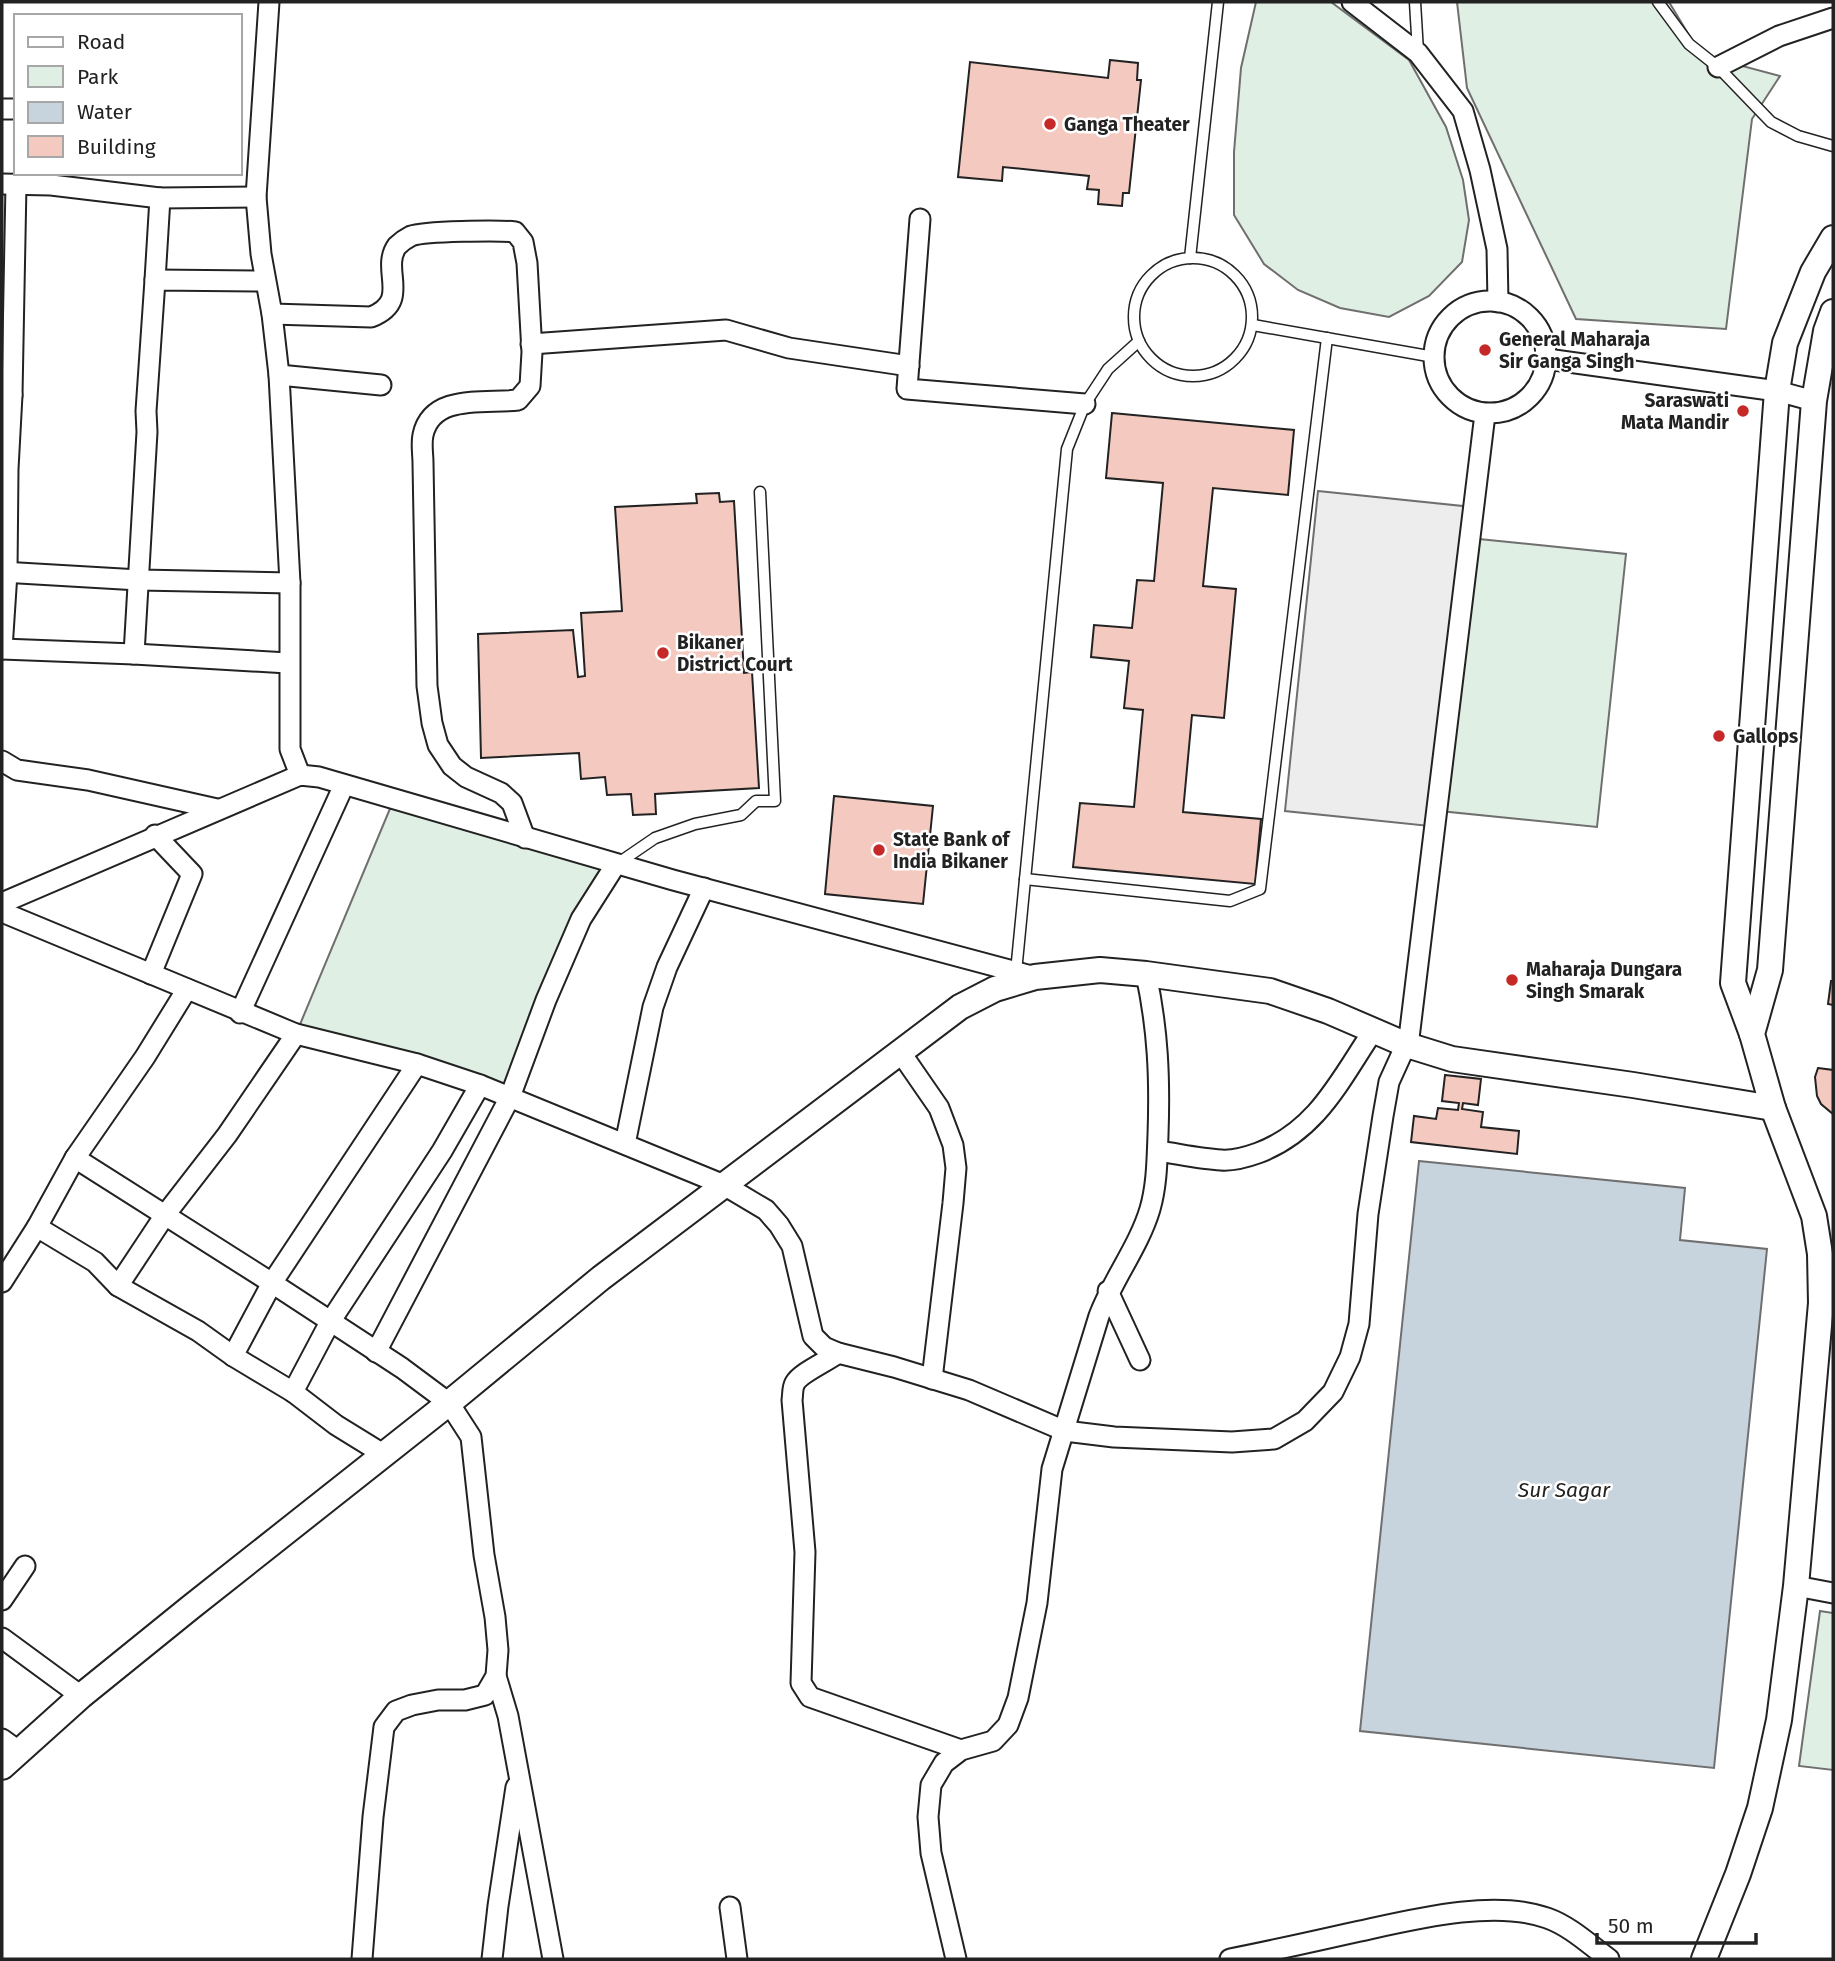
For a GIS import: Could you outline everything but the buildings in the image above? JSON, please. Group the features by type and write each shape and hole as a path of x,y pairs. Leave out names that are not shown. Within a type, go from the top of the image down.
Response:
{"street":[{"path":"269,2 256,197 264,281 272,314 279,374 290,583 290,749 300,775"},
{"path":"1352,2 1418,53 1463,111 1480,170 1497,249 1498,302"},
{"path":"1718,67 1779,36 1833,19"},
{"path":"256,197 160,198 52,179 9,184 8,470 2,649 288,663"},
{"path":"134,654 160,198"},
{"path":"920,219 907,389 1085,404"},
{"path":"272,314 370,317 382,313 390,303 393,293 394,255 398,245 412,236 500,230 515,232 523,242 527,263 531,344 530,386 518,400 457,404 438,410 428,422 423,437 423,450 428,686 432,723 438,745 452,766 466,778 501,793 512,803 525,838"},
{"path":"1704,1959 1738,1874 1760,1808 1779,1720 1796,1586 1821,1303 1820,1254 1814,1216 1773,1108 1752,1034 1733,983 1777,391 1785,343 1813,272 1833,239"},
{"path":"155,280 264,281"},
{"path":"1477,301 1498,302 1525,312 1545,340 1547,359 1543,380 1533,395 1515,409 1485,414 1444,393 1432,364 1433,357 1439,328 1457,310 1477,301"},
{"path":"1752,1034 1770,970 1814,401 1826,331 1833,312"},
{"path":"531,344 726,330 789,348 909,366"},
{"path":"1547,359 1777,391 1814,401"},
{"path":"279,374 381,385"},
{"path":"2,912 240,1013 296,1034 416,1064 480,1085 724,1185 766,1210 779,1225 792,1246 813,1336 824,1347 838,1353 969,1390 1065,1431 1114,1437 1232,1442 1274,1439 1306,1422 1333,1392 1350,1357 1359,1324 1368,1214 1383,1116 1389,1082 1407,1045 1485,414"},
{"path":"4,572 139,580 290,583"},
{"path":"2,761 17,770 88,780 217,809"},
{"path":"2,903 300,775 319,777 616,864 1025,974 1100,970 1270,991 1328,1011 1407,1045 1452,1059 1773,1108"},
{"path":"240,1013 344,785"},
{"path":"151,974 192,874 155,835"},
{"path":"376,1352 510,1097 580,919 616,864"},
{"path":"625,1144 653,1007 667,967 704,888"},
{"path":"8,1752 449,1403 601,1278 960,1007 1025,974"},
{"path":"956,1959 931,1853 928,1817 931,1785 944,1763 961,1750 993,1741 1008,1725 1018,1698 1037,1603 1052,1469 1108,1291 1140,1235 1150,1209 1158,1151 1160,1064 1146,974"},
{"path":"2,1282 37,1227 75,1158 145,1057 187,989"},
{"path":"1158,1151 1223,1160 1245,1157 1274,1147 1301,1129 1322,1108 1373,1031"},
{"path":"118,1286 165,1215 226,1135 296,1034"},
{"path":"901,1053 939,1108 953,1146 956,1168 932,1379"},
{"path":"233,1356 272,1283 416,1064"},
{"path":"293,1392 330,1322 442,1151 480,1085"},
{"path":"75,1158 272,1283 449,1403 471,1437 498,1650 496,1676 508,1716 553,1959"},
{"path":"37,1227 95,1262 118,1286 198,1331 383,1454"},
{"path":"2,1247 25,1246"},
{"path":"1108,1291 1140,1360"},
{"path":"838,1353 822,1365 801,1375 793,1384 805,1552 801,1683 810,1697 961,1750"},
{"path":"2,1600 25,1566"},
{"path":"1796,1586 1833,1593"},
{"path":"2,1638 81,1696"},
{"path":"362,1959 374,1805 384,1727 396,1711 412,1705 438,1700 465,1700 485,1695 496,1676"},
{"path":"492,1959 519,1771"},
{"path":"730,1907 737,1959"},
{"path":"1230,1959 1424,1917 1479,1911 1522,1912 1549,1918 1609,1959"}],"lane":[{"path":"1190,258 1218,2"},
{"path":"1415,2 1418,53"},
{"path":"1658,2 1689,44 1718,67 1770,122 1798,136 1833,146"},
{"path":"1190,258 1211,260 1230,270 1244,285 1252,304 1253,325 1247,344 1236,359 1220,370 1202,376 1183,376 1165,369 1149,357 1139,341 1134,323 1135,304 1142,286 1155,271 1171,262 1190,258"},
{"path":"1253,325 1433,357"},
{"path":"1025,879 1230,901 1260,889 1327,338"},
{"path":"1025,974 1025,879 1067,449 1085,404 1108,369 1139,341"},
{"path":"616,864 655,838 695,824 741,815 756,801 775,801 760,492"}],"green space":[{"path":"1256,2 1331,2 1409,60 1446,127 1463,180 1469,220 1462,262 1429,296 1389,317 1340,308 1298,290 1264,264 1234,215 1234,152 1241,68"},
{"path":"1457,2 1669,2 1701,55 1780,76 1752,119 1726,329 1576,319 1467,88"},
{"path":"1469,538 1626,554 1597,827 1440,811"},
{"path":"394,799 616,864 510,1097 296,1034"},
{"path":"1820,1611 1833,1613 1833,1770 1799,1766"}],"shaded area":[{"path":"1318,491 1472,507 1439,827 1285,811"}],"water":[{"name":"Sur Sagar","path":"1419,1161 1685,1188 1680,1240 1767,1249 1714,1768 1360,1731"}],"place":[{"name":"Ganga Theater","path":"1050,124"},
{"name":"General Maharaja Sir Ganga Singh","path":"1485,350"},
{"name":"Saraswati Mata Mandir","path":"1743,411"},
{"name":"Bikaner District Court","path":"663,653"},
{"name":"Gallops","path":"1719,736"},
{"name":"State Bank of India Bikaner","path":"879,850"},
{"name":"Maharaja Dungara Singh Smarak","path":"1512,980"}]}
